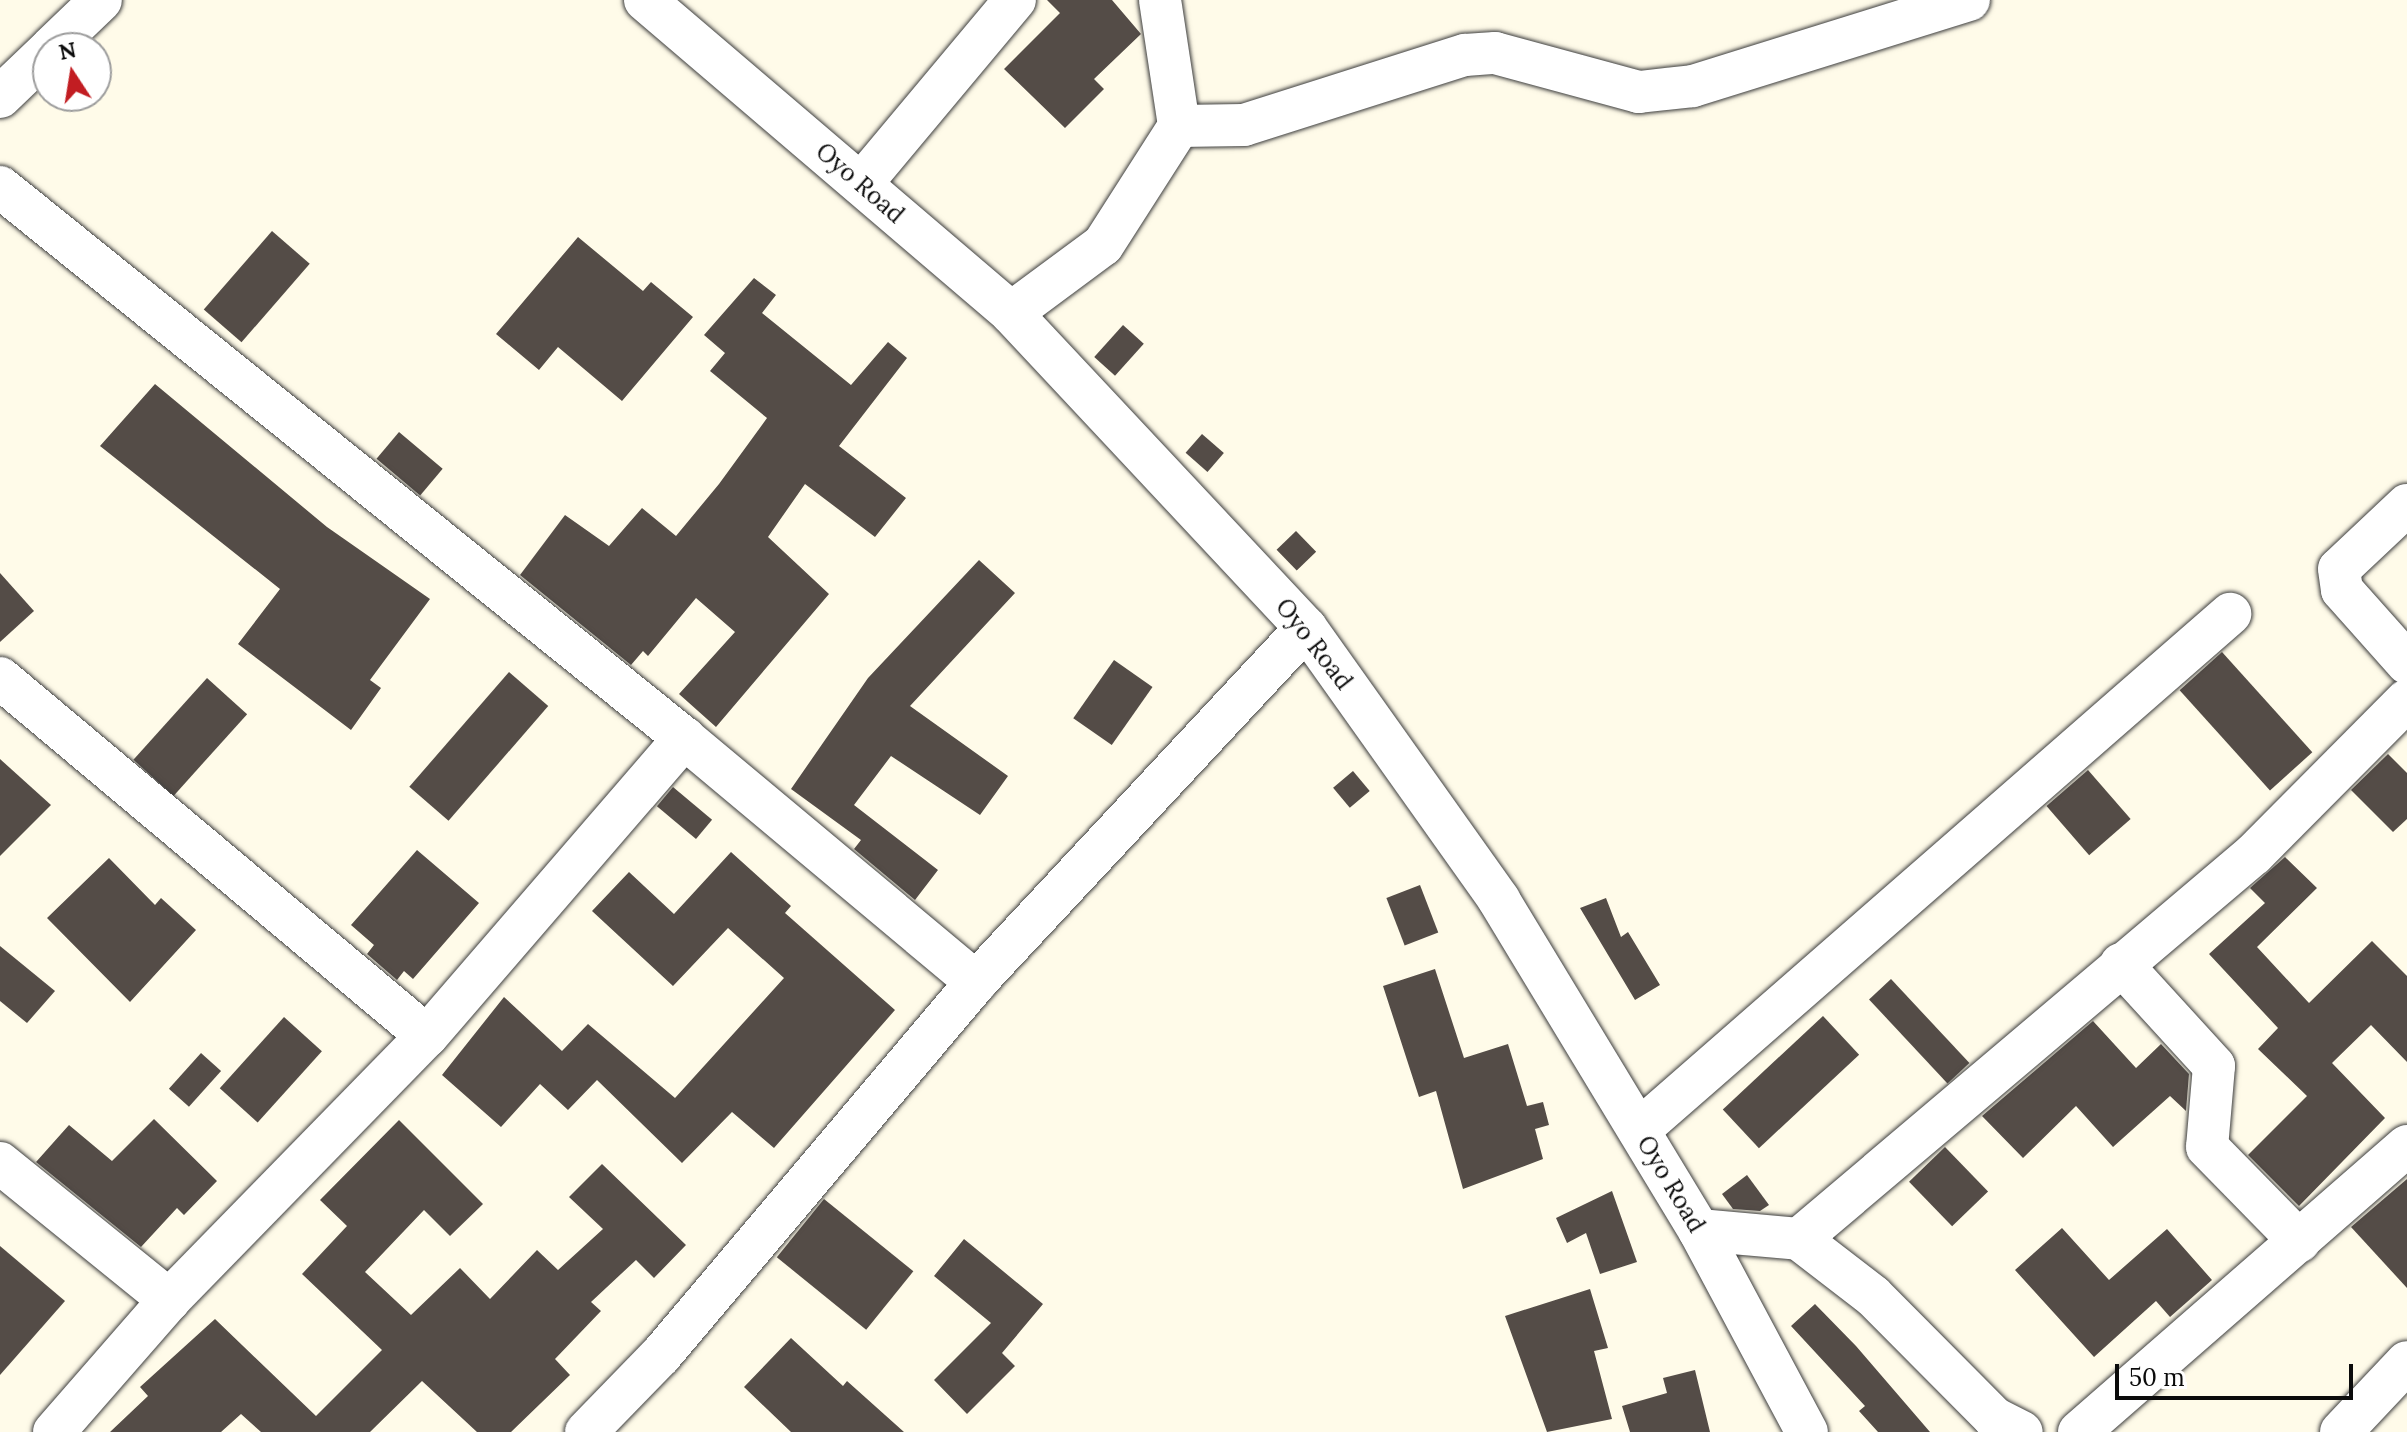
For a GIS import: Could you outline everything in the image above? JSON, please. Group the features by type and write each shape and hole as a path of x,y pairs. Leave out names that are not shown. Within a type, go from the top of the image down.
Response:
{"street":[{"path":"68,32 101,0"},
{"name":"Oyo Road","path":"645,0 1011,313 1306,628 1499,900 1699,1230 1807,1432"},
{"path":"861,184 1015,0"},
{"path":"1011,313 1103,245 1179,126 1160,0"},
{"path":"1179,126 1244,125 1465,55 1495,53 1639,92 1693,86 1969,0"},
{"path":"0,97 32,67"},
{"path":"0,187 684,738 976,982"},
{"path":"2407,505 2339,569 2342,590 2407,663"},
{"path":"1639,1130 2230,614"},
{"path":"586,1432 671,1343 976,982 1306,628"},
{"path":"0,678 427,1036"},
{"path":"1799,1239 2254,854 2407,700"},
{"path":"54,1432 169,1300 427,1036 684,738"},
{"path":"2121,964 2214,1066 2207,1147 2299,1241"},
{"path":"2079,1432 2407,1146"},
{"path":"0,1163 169,1300"},
{"path":"1699,1230 1799,1239 1873,1296 1994,1418 2022,1432"},
{"path":"2341,1432 2407,1362"}],"building":[{"path":"1047,0 1112,0 1141,34 1094,79 1104,89 1065,128 1004,69 1060,13"},
{"path":"272,231 310,264 242,342 204,309"},
{"path":"578,237 643,291 651,282 693,317 622,401 558,347 539,370 496,334"},
{"path":"754,278 776,295 762,313 851,385 888,342 907,358 839,446 906,498 875,537 805,484 768,537 829,594 716,727 679,694 735,632 696,598 648,656 643,651 631,665 520,575 565,515 609,546 642,508 676,536 719,484 767,418 710,371 725,353 704,335"},
{"path":"1123,325 1144,344 1115,376 1094,357"},
{"path":"155,384 327,527 430,599 370,680 381,688 351,730 238,644 280,589 100,446"},
{"path":"399,432 443,469 420,495 377,459"},
{"path":"1202,434 1224,453 1207,472 1186,453"},
{"path":"1296,531 1316,552 1297,571 1277,550"},
{"path":"979,560 1015,593 910,706 1008,776 980,815 891,756 854,805 938,870 915,900 854,849 861,840 791,789 868,678"},
{"path":"0,573 34,611 0,642"},
{"path":"2222,652 2312,752 2270,790 2180,690"},
{"path":"1114,660 1153,687 1112,745 1073,718"},
{"path":"509,672 548,706 449,821 409,787"},
{"path":"207,678 247,714 174,796 133,760"},
{"path":"2388,754 2407,773 2407,819 2393,832 2351,790"},
{"path":"0,759 51,805 0,856"},
{"path":"2088,770 2131,819 2089,855 2046,806"},
{"path":"1353,771 1370,791 1350,808 1333,788"},
{"path":"673,787 712,820 696,839 657,806"},
{"path":"417,850 479,903 413,979 404,971 397,980 367,954 374,945 351,925"},
{"path":"731,852 791,906 785,913 895,1010 774,1148 732,1112 682,1163 597,1080 568,1110 540,1084 501,1127 442,1075 504,997 562,1051 588,1024 675,1098 784,978 728,928 673,986 592,911 629,872 674,914"},
{"path":"2285,857 2317,888 2257,947 2309,1003 2372,941 2407,976 2407,1062 2371,1025 2332,1063 2385,1118 2299,1206 2248,1155 2307,1096 2258,1049 2278,1028 2209,954 2265,903 2250,888"},
{"path":"109,858 155,905 161,898 196,930 130,1002 47,918"},
{"path":"1420,885 1438,933 1405,946 1386,898"},
{"path":"1606,898 1621,937 1628,932 1660,985 1635,1000 1580,908"},
{"path":"0,946 55,991 27,1023 0,1001"},
{"path":"1435,969 1464,1058 1508,1044 1527,1106 1543,1102 1549,1125 1535,1129 1543,1159 1463,1189 1436,1091 1419,1097 1383,986"},
{"path":"1891,979 1969,1063 1947,1084 1869,999"},
{"path":"1823,1016 1859,1055 1759,1148 1723,1109"},
{"path":"284,1017 322,1051 258,1122 220,1088"},
{"path":"2093,1021 2136,1068 2161,1044 2189,1074 2186,1111 2170,1096 2113,1147 2076,1106 2023,1158 1982,1116"},
{"path":"201,1053 221,1071 189,1107 169,1089"},
{"path":"154,1119 217,1181 184,1215 177,1208 141,1247 36,1162 69,1125 112,1161"},
{"path":"399,1120 483,1204 450,1236 424,1210 365,1272 411,1315 460,1268 490,1299 537,1250 558,1270 603,1229 569,1197 602,1164 686,1245 654,1278 636,1260 591,1302 601,1311 555,1359 570,1375 511,1432 477,1432 422,1381 370,1432 261,1432 241,1414 221,1432 110,1432 148,1396 140,1387 215,1319 316,1416 382,1350 302,1274 347,1226 320,1200"},
{"path":"1945,1147 1988,1192 1952,1226 1909,1182"},
{"path":"1747,1175 1769,1205 1760,1211 1733,1209 1722,1194"},
{"path":"2407,1179 2407,1288 2351,1227"},
{"path":"1612,1191 1637,1262 1600,1274 1586,1233 1567,1243 1556,1218"},
{"path":"824,1199 913,1271 866,1330 777,1257"},
{"path":"2062,1228 2109,1280 2167,1229 2212,1280 2170,1317 2156,1301 2094,1357 2015,1270"},
{"path":"964,1239 1043,1304 1002,1353 1015,1366 967,1414 934,1380 991,1323 934,1276"},
{"path":"0,1246 65,1301 0,1375"},
{"path":"1590,1289 1608,1348 1594,1351 1612,1419 1547,1432 1505,1316"},
{"path":"1815,1304 1856,1346 1930,1432 1878,1432 1859,1411 1865,1406 1791,1326"},
{"path":"791,1338 843,1386 847,1381 904,1432 791,1432 744,1387"},
{"path":"1695,1370 1710,1432 1630,1432 1622,1406 1667,1393 1663,1378"}]}
